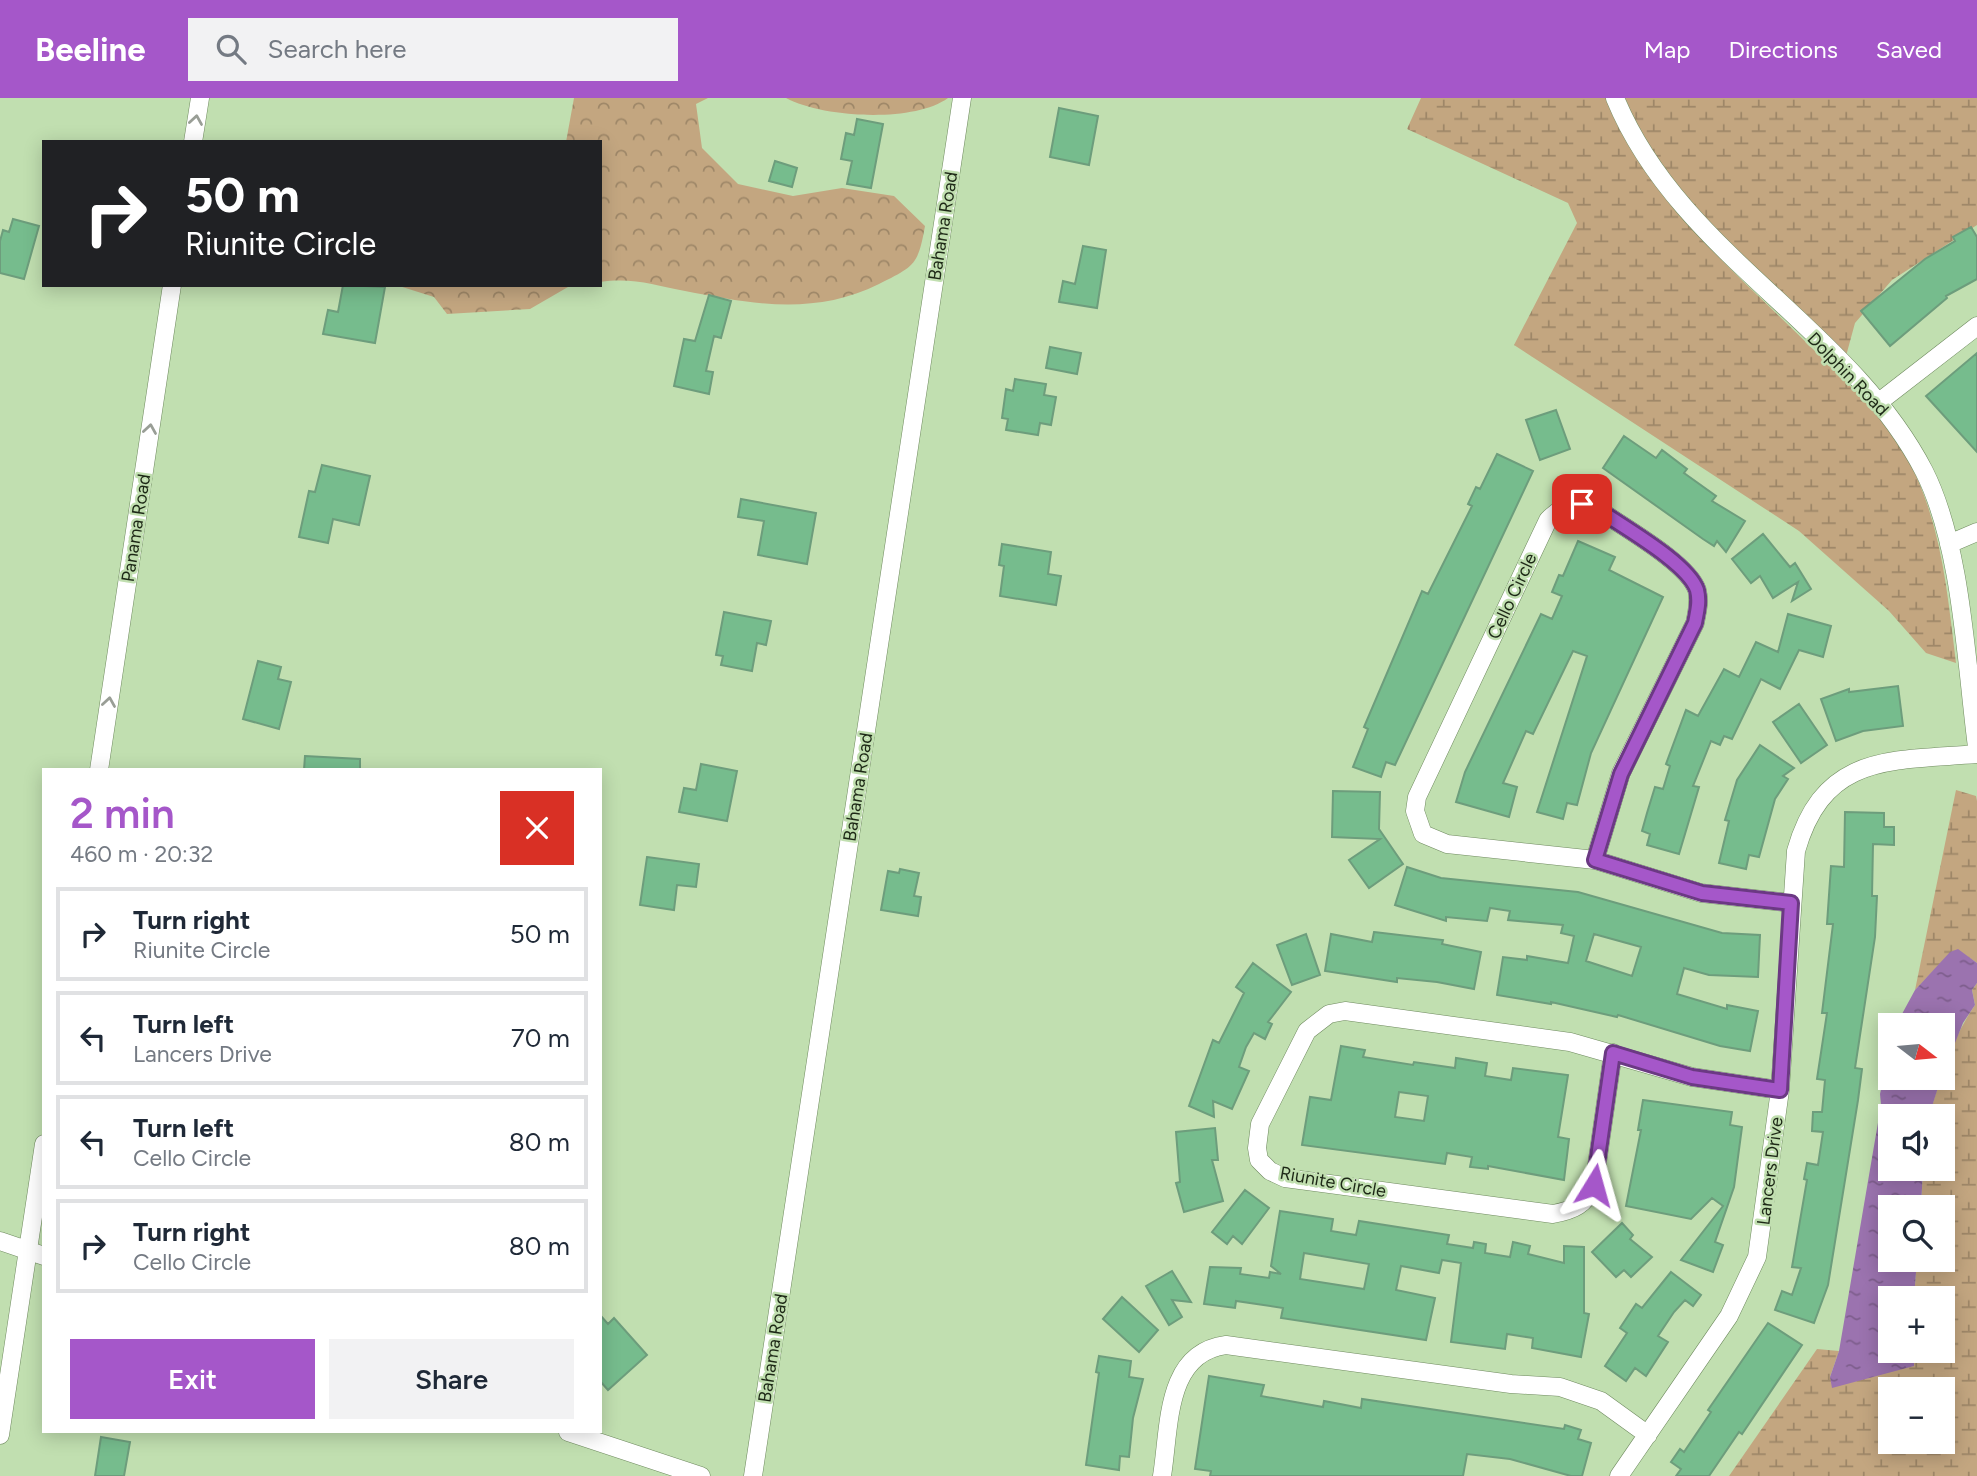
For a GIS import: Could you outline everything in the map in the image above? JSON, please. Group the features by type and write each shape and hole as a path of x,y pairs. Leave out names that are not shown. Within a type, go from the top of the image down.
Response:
{"street":[{"path":"193,140 200,98"},
{"name":"Bahama Road","path":"753,1476 962,98"},
{"name":"Dolphin Road","path":"1615,98 1641,152 1664,184 1695,220 1879,402 1925,474 1948,544 1977,747"},
{"name":"Panama Road","path":"99,768 172,287"},
{"path":"1879,402 1977,326"},
{"name":"Cello Circle","path":"1595,860 1621,774 1695,623 1699,604 1697,589 1687,573 1599,510 1582,504 1559,509 1548,520 1417,797 1415,811 1423,834 1447,845 1595,860 1702,893 1791,903"},
{"path":"1948,544 1977,532"},
{"name":"Lancers Drive","path":"1619,1476 1729,1316 1758,1257 1780,1090 1791,903 1796,851 1803,827 1815,803 1828,787 1871,767 1899,760 1977,754"},
{"name":"Riunite Circle","path":"1613,1053 1594,1185 1587,1200 1570,1210 1553,1214 1285,1178 1270,1171 1259,1160 1257,1148 1261,1124 1307,1031 1315,1021 1329,1014 1345,1011 1570,1042 1613,1053 1692,1077 1780,1090"},
{"path":"0,1435 36,1253 42,1171"},
{"path":"0,1241 36,1253"},
{"path":"1162,1476 1178,1380 1186,1365 1200,1351 1226,1345 1511,1384 1560,1387 1601,1401 1648,1435"},
{"path":"571,1433 701,1476"}],"green space":[{"path":"574,98 708,98 696,104 702,148 738,184 793,196 842,188 894,196 925,226 920,249 908,268 879,284 855,294 807,304 759,303 633,281 602,282 602,140 566,140"},
{"path":"786,98 948,98 933,106 914,111 868,115 822,110"},
{"path":"1421,98 1606,98 1624,136 1671,204 1728,266 1860,396 1898,443 1917,478 1933,523 1943,569 1956,663 1926,653 1889,611 1799,531 1514,345 1577,223 1568,203 1407,129"},
{"path":"1625,98 1977,98 1977,225 1892,280 1855,323 1846,356 1753,268 1693,204 1666,171 1643,135"},
{"path":"402,287 568,287 530,309 447,314 434,297"},
{"path":"1956,790 1976,796 1977,801 1977,963 1958,950 1951,952 1915,990"},
{"path":"1977,983 1977,1476 1729,1476 1817,1349 1839,1351 1830,1377 1914,1366 1914,1363 1955,1363 1955,1286 1915,1286 1916,1272 1955,1272 1955,1195 1922,1195 1922,1181 1955,1181 1955,1104 1933,1104 1937,1090 1955,1090 1955,1041 1975,1005 1972,990"}],"water":[{"path":"1958,949 1977,963 1977,983 1972,990 1975,1005 1963,1023 1955,1043 1955,1013 1903,1013 1915,990 1950,952"},
{"path":"1881,1090 1937,1090 1933,1104 1881,1104"},
{"path":"1878,1123 1878,1181 1922,1181 1922,1195 1878,1195 1878,1272 1916,1272 1915,1286 1878,1286 1878,1363 1914,1363 1914,1366 1832,1388 1830,1377 1839,1351"}],"building":[{"path":"1059,108 1098,116 1089,165 1050,157"},
{"path":"857,119 883,124 871,188 847,184 852,161 841,159 846,133 854,135"},
{"path":"775,161 797,168 792,187 769,181"},
{"path":"13,219 39,226 24,279 0,273 0,241 3,230 9,232"},
{"path":"1971,227 1977,237 1977,279 1946,296 1947,298 1890,346 1861,311 1925,259 1955,241 1953,237"},
{"path":"1083,246 1106,250 1097,308 1059,302 1063,281 1075,284"},
{"path":"343,287 385,287 375,343 323,334 328,310 338,312"},
{"path":"709,295 731,301 721,338 714,336 706,371 713,372 709,394 674,386 684,339 695,341"},
{"path":"1050,347 1081,353 1077,374 1046,368"},
{"path":"1977,353 1977,452 1926,396"},
{"path":"1015,379 1046,384 1044,395 1056,397 1051,425 1040,423 1038,435 1006,430 1008,419 1002,418 1006,389 1013,391"},
{"path":"1556,410 1570,449 1540,460 1526,420"},
{"path":"1624,436 1656,458 1662,450 1687,469 1684,473 1716,496 1712,501 1745,521 1726,552 1717,541 1714,546 1703,539 1603,468"},
{"path":"1497,454 1533,471 1395,765 1386,762 1381,777 1353,767 1368,729 1364,727 1422,591 1428,594 1472,506 1468,504 1476,487 1480,489"},
{"path":"322,465 370,476 359,525 333,519 328,543 299,537 309,491 315,492"},
{"path":"741,499 816,513 807,564 758,555 764,521 738,517"},
{"path":"1763,534 1790,567 1795,563 1811,589 1792,601 1798,582 1773,598 1760,576 1751,583 1732,559"},
{"path":"1578,541 1615,557 1609,570 1663,597 1591,753 1577,805 1567,803 1563,819 1537,812 1587,656 1573,651 1533,734 1526,731 1503,783 1517,787 1509,817 1456,802 1465,772 1541,614 1552,619 1562,596 1552,592 1559,575 1563,576"},
{"path":"1002,544 1051,552 1048,574 1061,576 1056,605 1000,596 1004,566 999,565"},
{"path":"724,612 771,621 766,645 757,643 752,671 721,665 723,656 716,655"},
{"path":"1788,614 1831,626 1823,657 1799,650 1780,689 1761,679 1732,739 1724,736 1720,745 1711,741 1693,786 1699,787 1679,854 1647,845 1650,834 1642,831 1647,813 1655,787 1663,789 1670,766 1666,764 1686,710 1698,716 1724,669 1739,677 1756,642 1778,652"},
{"path":"258,661 281,667 278,679 291,682 279,729 243,719"},
{"path":"1898,686 1903,726 1863,731 1836,741 1821,699 1849,689 1849,692"},
{"path":"1799,704 1827,745 1801,763 1773,722"},
{"path":"1760,745 1794,768 1783,776 1788,779 1775,799 1759,857 1749,855 1746,869 1719,863 1729,821 1725,820 1737,780"},
{"path":"305,756 360,759 360,768 304,768"},
{"path":"701,764 737,771 727,821 679,812 684,788 696,790"},
{"path":"1333,791 1380,792 1379,829 1403,864 1369,888 1349,860 1380,839 1332,837"},
{"path":"1845,812 1884,813 1884,827 1894,827 1894,845 1873,844 1872,896 1877,896 1875,937 1855,1068 1862,1069 1828,1285 1814,1323 1775,1310 1782,1291 1792,1295 1801,1268 1792,1267 1807,1180 1804,1179 1807,1163 1818,1165 1823,1132 1812,1131 1813,1112 1822,1112 1825,1080 1817,1079 1827,1013 1822,1013 1833,924 1827,924 1831,866 1844,867"},
{"path":"647,857 699,864 696,887 677,885 674,910 640,905"},
{"path":"1407,867 1441,878 1578,892 1722,933 1760,935 1758,977 1709,975 1684,968 1677,994 1727,1009 1727,1005 1758,1011 1750,1051 1720,1046 1618,1015 1617,1017 1551,1002 1497,995 1503,957 1527,960 1527,956 1568,963 1574,936 1561,933 1563,925 1508,920 1510,911 1490,908 1487,921 1446,917 1446,921 1395,905","holes":["1594,934 1641,947 1632,976 1586,961"]},
{"path":"900,869 919,873 914,896 921,897 918,916 881,910 888,871 899,873"},
{"path":"1374,932 1443,940 1442,944 1481,952 1474,989 1437,982 1397,978 1397,982 1325,971 1331,934 1372,942"},
{"path":"1306,934 1320,975 1292,985 1277,945"},
{"path":"1253,963 1291,992 1268,1022 1272,1024 1265,1039 1254,1033 1246,1047 1239,1067 1249,1071 1232,1109 1213,1101 1214,1117 1189,1106 1213,1040 1219,1043 1244,993 1236,987"},
{"path":"1341,1046 1365,1050 1363,1057 1413,1065 1414,1062 1455,1068 1456,1058 1487,1063 1485,1076 1511,1080 1513,1068 1568,1075 1558,1137 1569,1139 1564,1180 1488,1166 1488,1169 1470,1167 1472,1157 1447,1153 1445,1164 1302,1145 1310,1097 1331,1100","holes":["1399,1092 1428,1096 1424,1121 1395,1117"]},
{"path":"1643,1100 1732,1112 1730,1125 1742,1127 1734,1187 1715,1242 1723,1245 1713,1272 1681,1260 1723,1206 1712,1198 1691,1219 1626,1206 1641,1130 1638,1130"},
{"path":"1215,1128 1218,1160 1212,1160 1223,1201 1184,1212 1176,1183 1180,1182 1176,1132"},
{"path":"1245,1190 1269,1208 1242,1244 1233,1236 1227,1244 1212,1232"},
{"path":"1280,1211 1333,1219 1331,1231 1356,1235 1359,1221 1449,1235 1447,1244 1473,1248 1474,1242 1486,1244 1485,1253 1510,1257 1513,1242 1530,1246 1528,1254 1564,1263 1564,1246 1584,1247 1584,1313 1589,1314 1581,1357 1532,1348 1533,1338 1507,1334 1505,1349 1451,1342 1461,1263 1442,1260 1439,1273 1401,1266 1396,1290 1435,1298 1426,1340 1281,1318 1283,1308 1236,1301 1235,1308 1204,1304 1210,1267 1241,1268 1240,1274 1269,1278 1270,1272 1281,1274 1271,1266","holes":["1304,1253 1369,1264 1364,1289 1300,1279"]},
{"path":"1622,1223 1633,1235 1630,1239 1652,1257 1631,1277 1624,1270 1616,1277 1592,1252"},
{"path":"1172,1271 1191,1302 1172,1300 1182,1317 1169,1325 1146,1286"},
{"path":"1671,1272 1701,1295 1693,1306 1685,1300 1674,1312 1658,1336 1668,1342 1646,1376 1635,1368 1626,1381 1605,1366 1627,1333 1620,1328 1636,1304 1642,1308"},
{"path":"1122,1297 1158,1330 1139,1352 1103,1319"},
{"path":"602,1317 608,1324 614,1318 647,1355 608,1390 602,1383"},
{"path":"1768,1323 1802,1345 1742,1434 1739,1432 1709,1476 1676,1476 1681,1469 1671,1462 1680,1449 1684,1452 1711,1412 1708,1410"},
{"path":"1099,1356 1131,1361 1129,1377 1143,1379 1133,1418 1129,1457 1120,1456 1119,1470 1086,1465"},
{"path":"1209,1376 1264,1385 1261,1396 1323,1407 1324,1401 1361,1408 1362,1399 1564,1429 1565,1425 1581,1430 1578,1439 1591,1443 1582,1476 1571,1476 1510,1459 1467,1454 1463,1476 1210,1476 1211,1471 1195,1469"},
{"path":"101,1437 130,1442 124,1476 95,1476"}],"route":[{"path":"1582,504 1599,510 1687,573 1697,589 1699,604 1695,623 1673,662 1621,774 1595,860 1702,893 1791,903 1780,1090 1692,1077 1613,1053 1594,1185"}]}
